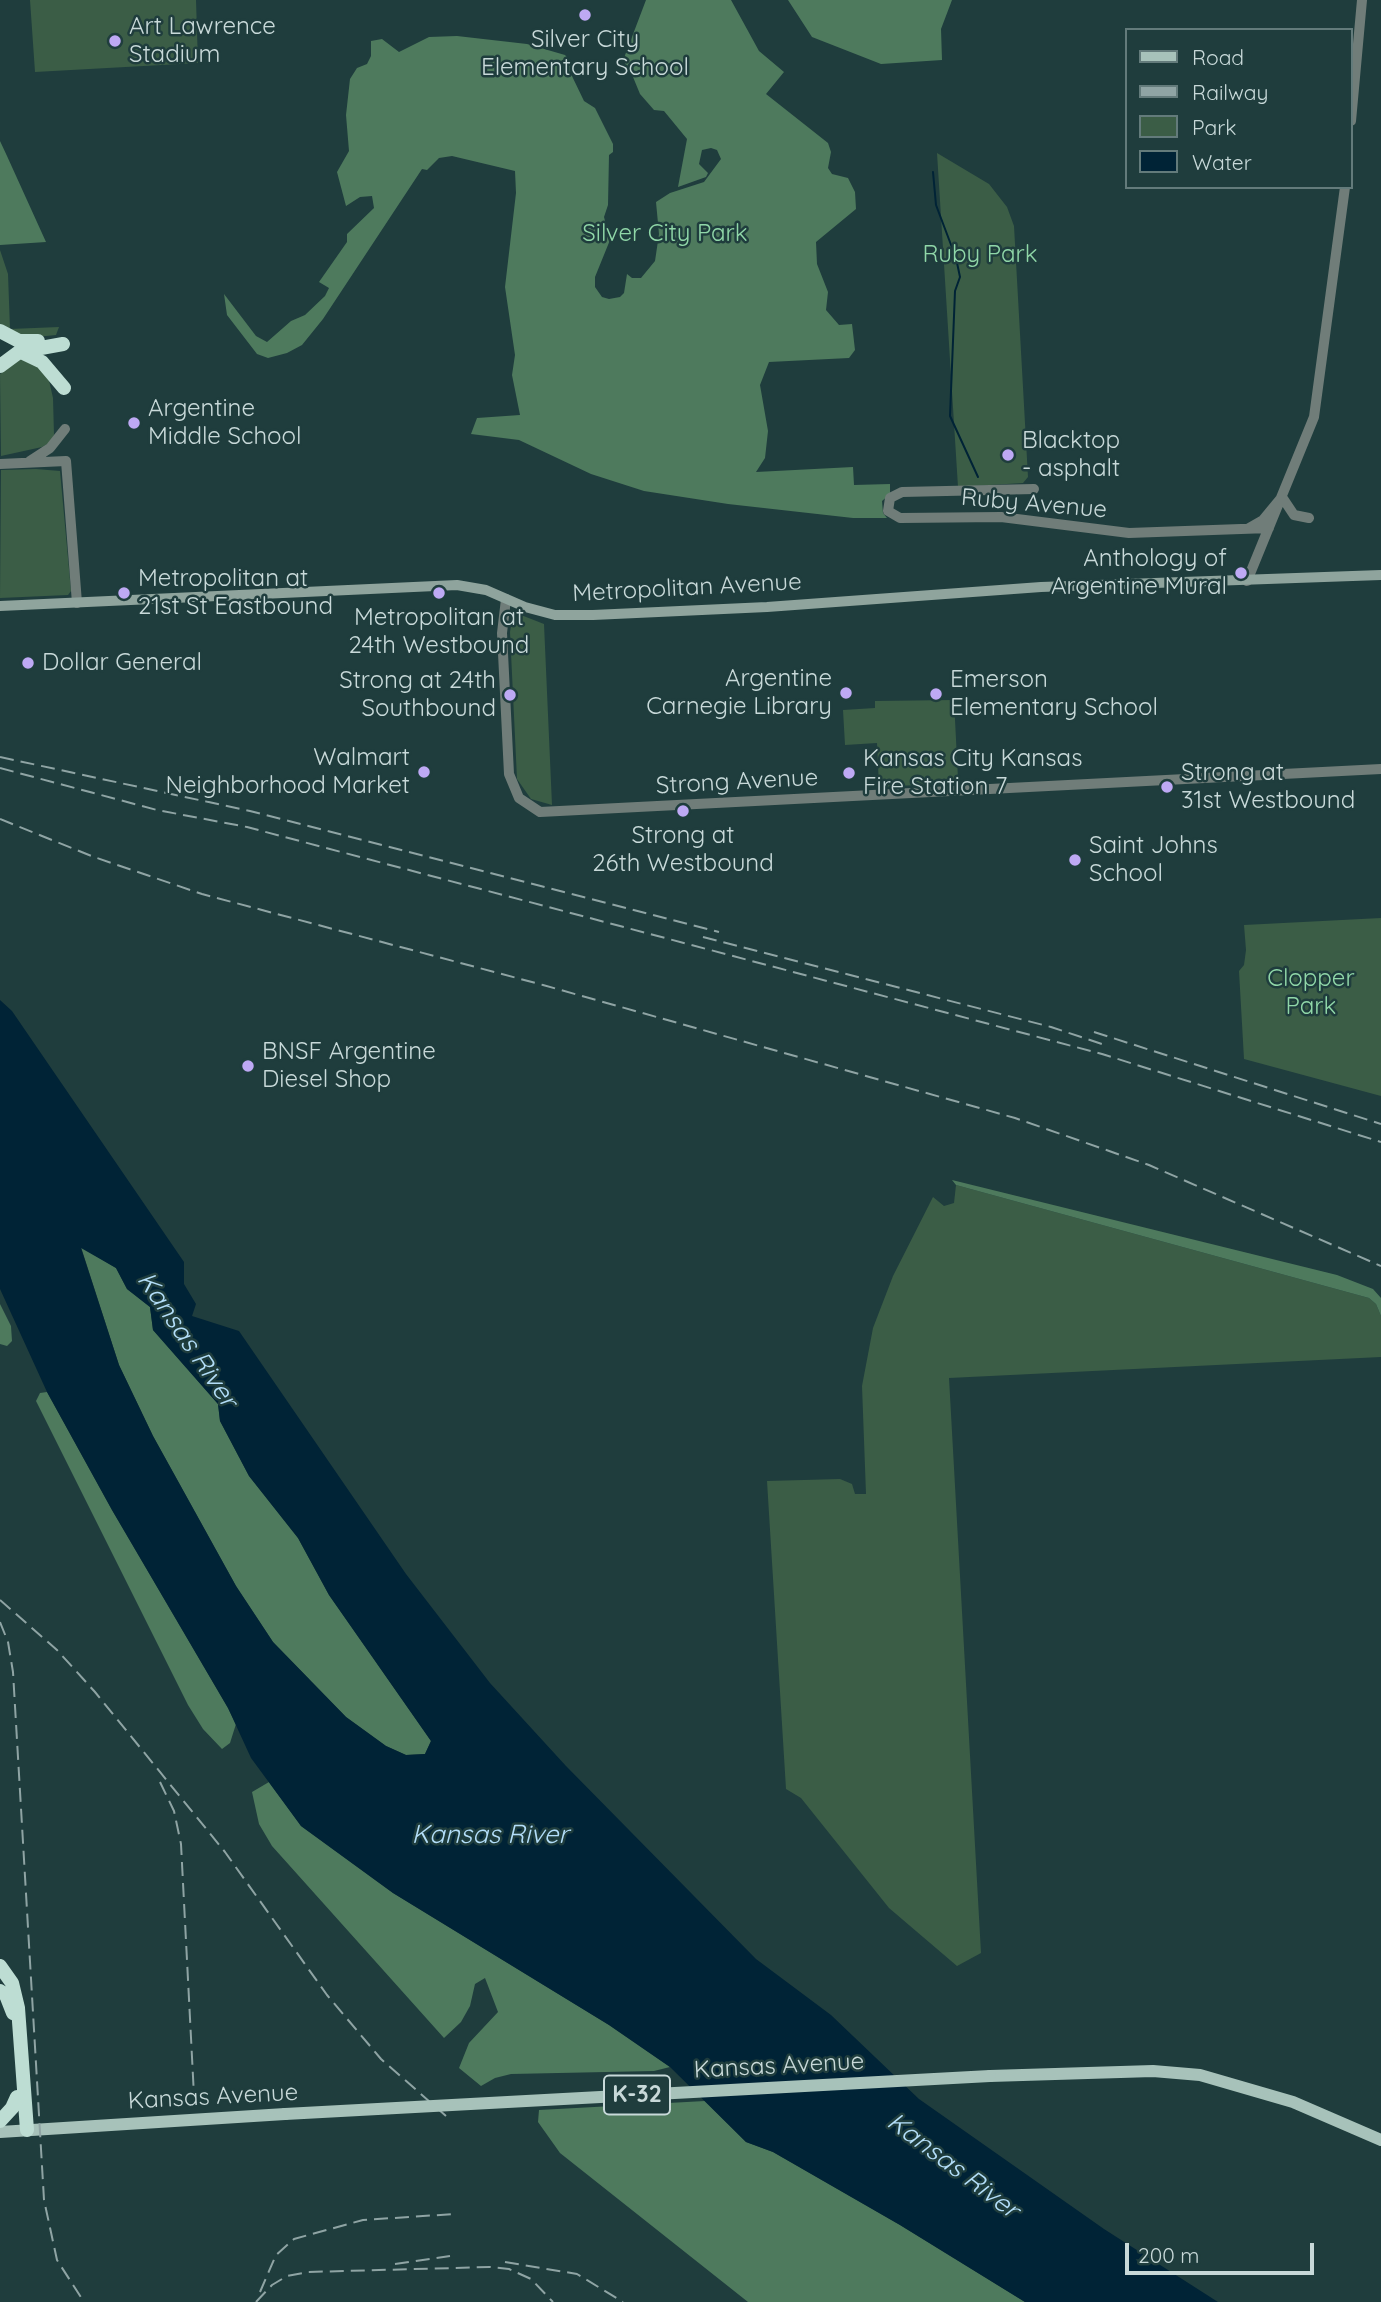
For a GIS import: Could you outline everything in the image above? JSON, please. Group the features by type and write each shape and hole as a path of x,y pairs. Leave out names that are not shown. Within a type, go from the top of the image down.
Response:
{"highway":[{"path":"0,331 19,341 51,341 63,344 19,352 0,366"},
{"path":"19,352 43,362 64,388"},
{"path":"0,1966 12,1983 19,2008 23,2130"},
{"path":"0,1991 6,1995 13,2012 17,2097 23,2130"},
{"path":"0,2121 12,2108 17,2097"}],"main road":[{"name":"Metropolitan Avenue","path":"0,606 457,585 486,590 555,615 593,615 767,607 1041,586 1381,575"},
{"name":"Kansas Avenue","path":"0,2132 990,2076 1153,2071 1200,2075 1293,2102 1381,2140"}],"street":[{"path":"1353,99 1362,0"},
{"path":"1247,581 1314,417 1345,189"},
{"path":"26,463 50,448 65,429"},
{"path":"0,464 66,461 77,603"},
{"name":"Ruby Avenue","path":"1034,489 902,492 895,494 887,504 887,511 900,518 1025,519 1129,533 1269,528"},
{"path":"1282,497 1294,515 1309,518"},
{"path":"1248,529 1262,520 1282,497"},
{"name":"Strong Avenue","path":"506,599 502,645 509,774 519,798 530,807 551,813 1381,769"}],"green space":[{"name":"Art Lawrence Stadium","path":"30,0 196,0 198,63 35,72"},
{"name":"Silver City Park","path":"646,0 731,0 759,51 784,72 766,94 828,143 831,152 828,168 832,174 848,178 855,192 856,209 816,242 817,264 828,292 826,310 839,325 852,324 855,350 849,358 769,362 760,385 768,431 765,458 756,472 853,467 854,485 890,484 890,494 882,501 883,513 887,518 853,518 728,504 644,491 591,474 519,440 471,434 477,418 520,415 512,375 515,355 505,287 516,193 515,171 452,156 439,158 427,170 422,169 323,319 302,345 287,353 268,358 257,354 227,315 224,294 256,336 267,342 291,321 305,315 325,296 329,288 319,282 347,242 347,234 374,208 372,196 360,197 346,206 337,172 349,151 346,115 350,79 357,68 367,64 371,56 371,41 382,39 399,52 429,37 457,36 527,44 565,55 572,63 571,74 584,101 595,108 613,144 613,152 609,155 608,205 604,217 610,240 595,277 595,287 602,297 620,297 624,293 627,274 632,278 641,278 655,261 659,234 656,202 670,193 704,182 721,159 717,150 702,150 699,164 708,173 706,177 678,187 687,139 664,111 654,110 640,94 633,77 626,70 624,58"},
{"path":"788,0 952,0 941,29 942,60 881,64 812,37"},
{"path":"0,141 7,156 46,242 0,245"},
{"name":"Ruby Park","path":"937,153 989,184 1007,207 1014,226 1028,477 1023,483 958,487"},
{"path":"0,250 8,274 10,329 59,327 56,335 26,338 0,325"},
{"path":"20,359 30,360 48,376 53,398 54,435 51,442 42,447 1,456 0,374"},
{"path":"1,470 60,471 71,591 68,595 0,598"},
{"path":"521,615 544,624 552,805 531,799 517,779 510,632 512,619"},
{"path":"954,700 958,779 955,783 879,787 877,743 845,745 843,710 875,708 875,701"},
{"name":"Clopper Park","path":"1381,918 1381,1096 1244,1059 1239,971 1244,965 1246,950 1244,925"},
{"path":"952,1180 1337,1275 1373,1289 1381,1298 1381,1316 1376,1304 1369,1298 956,1185"},
{"path":"956,1185 1369,1298 1376,1304 1381,1316 1381,1357 949,1378 981,1953 957,1966 889,1908 801,1798 786,1789 767,1481 840,1479 852,1484 855,1494 866,1494 862,1386 873,1328 893,1276 933,1197 944,1206 954,1203"},
{"path":"81,1247 116,1268 127,1289 150,1307 153,1330 218,1404 220,1421 249,1476 298,1538 329,1595 431,1741 425,1754 406,1755 386,1746 346,1717 273,1642 236,1586 153,1436 119,1365"},
{"path":"0,1304 11,1326 12,1341 7,1346 0,1344"},
{"path":"47,1392 236,1724 230,1743 222,1749 203,1729 188,1705 36,1401 40,1393"},
{"path":"269,1782 301,1826 393,1893 609,2025 670,2067 654,2071 511,2074 495,2078 481,2086 459,2068 469,2043 498,2012 485,1978 475,1984 470,2006 461,2022 444,2038 272,1846 259,1824 252,1792"},
{"path":"705,2101 746,2142 773,2152 900,2225 1025,2302 748,2302 560,2153 538,2122 539,2110"}],"water":[{"name":"Kansas River","path":"0,1000 12,1011 184,1262 184,1284 196,1304 192,1316 239,1331 406,1574 490,1683 566,1766 756,1959 831,2015 919,2099 1104,2229 1218,2302 1025,2302 900,2225 773,2152 746,2142 670,2067 609,2025 393,1893 301,1826 251,1758 228,1708 112,1510 47,1392 0,1289","holes":["81,1248 116,1268 127,1289 150,1307 153,1330 218,1404 220,1421 249,1476 298,1538 329,1595 431,1741 425,1754 406,1755 386,1746 346,1717 273,1642 236,1586 153,1436 119,1365"]}],"waterway":[{"path":"933,172 936,205 956,258 960,277 955,291 950,416 978,477"}],"railway":[{"path":"0,757 250,811 719,932"},
{"path":"0,768 157,810 247,827 1102,1054 1381,1142"},
{"path":"0,819 94,857 202,894 543,985 1015,1118 1149,1165 1381,1266"},
{"path":"703,937 1051,1027 1105,1045"},
{"path":"1094,1032 1381,1124"},
{"path":"0,1600 57,1650 95,1692 225,1852 327,1995 381,2059 446,2116"},
{"path":"0,1622 8,1642 13,1672 44,2200 57,2260 84,2302"},
{"path":"160,1782 174,1811 181,1844 194,2096"},
{"path":"260,2292 276,2255 294,2239 363,2220 454,2214"},
{"path":"395,2264 450,2256"},
{"path":"505,2262 577,2274 623,2302"},
{"path":"256,2302 272,2285 287,2276 308,2272 490,2267 509,2269 531,2279 553,2302"}],"place":[{"name":"Silver City Elementary School","path":"585,15"},
{"name":"Art Lawrence Stadium","path":"115,41"},
{"name":"Argentine Middle School","path":"134,423"},
{"name":"Blacktop - asphalt","path":"1008,455"},
{"name":"Anthology of Argentine Mural","path":"1241,573"},
{"name":"Metropolitan at 21st St Eastbound","path":"124,593"},
{"name":"Metropolitan at 24th Westbound","path":"439,593"},
{"name":"Dollar General","path":"28,663"},
{"name":"Argentine Carnegie Library","path":"846,693"},
{"name":"Emerson Elementary School","path":"936,694"},
{"name":"Strong at 24th Southbound","path":"510,695"},
{"name":"Walmart Neighborhood Market","path":"424,772"},
{"name":"Kansas City Kansas Fire Station 7","path":"849,773"},
{"name":"Strong at 31st Westbound","path":"1167,787"},
{"name":"Strong at 26th Westbound","path":"683,811"},
{"name":"Saint Johns School","path":"1075,860"},
{"name":"BNSF Argentine Diesel Shop","path":"248,1066"}]}
